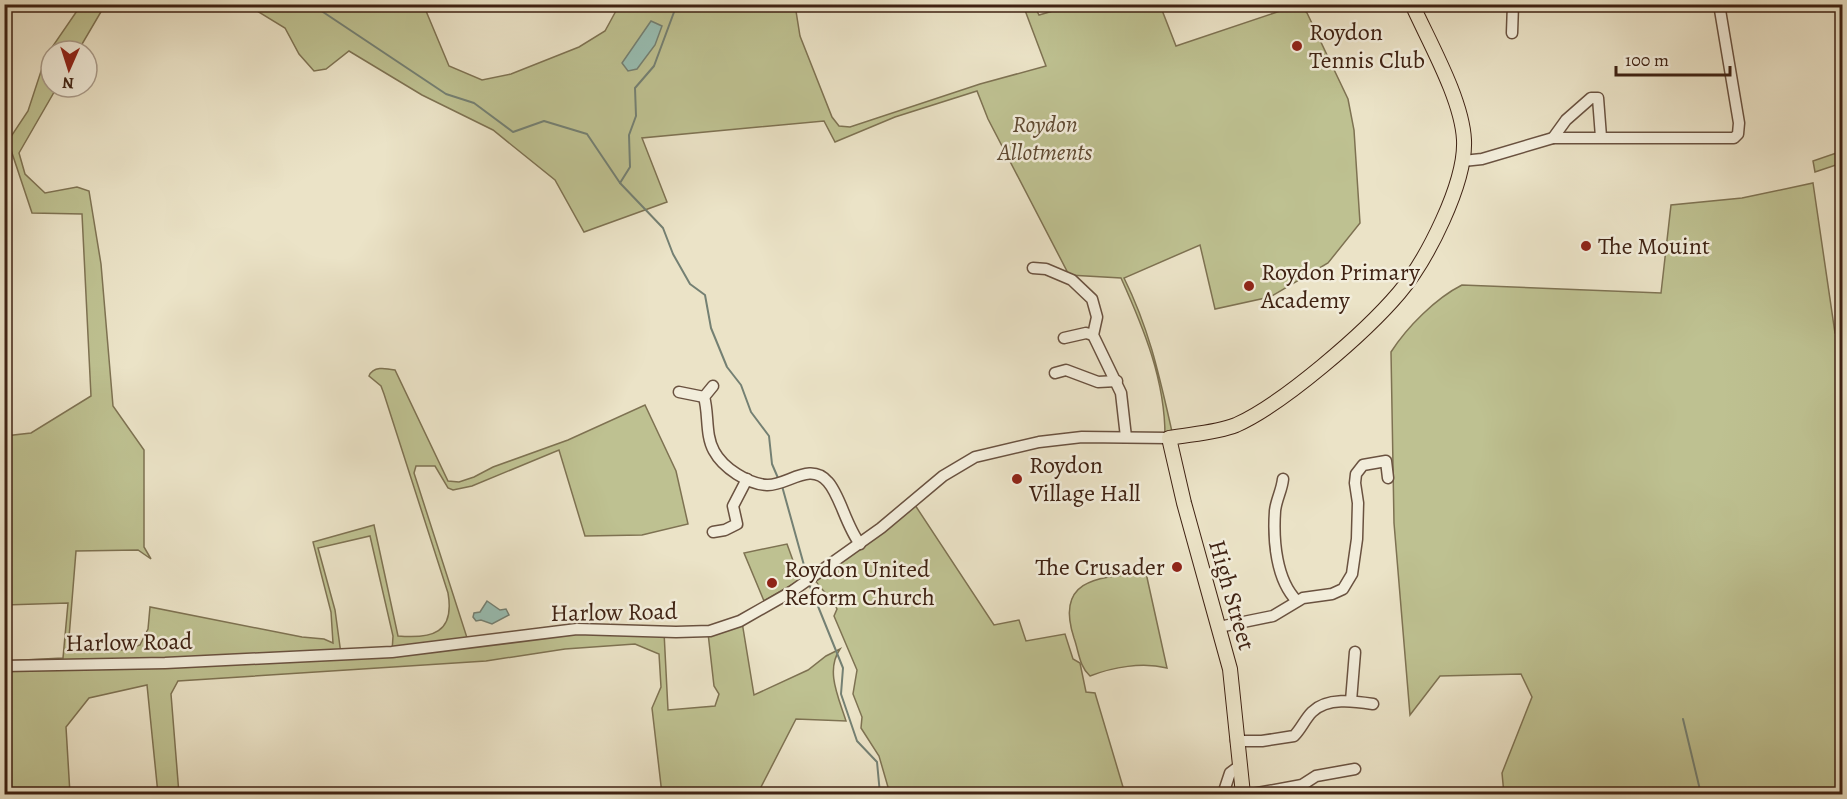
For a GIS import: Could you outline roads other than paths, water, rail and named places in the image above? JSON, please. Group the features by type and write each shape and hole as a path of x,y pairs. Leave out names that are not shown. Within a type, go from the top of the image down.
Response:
{"main road":[{"path":"1169,438 1220,429 1251,417 1327,361 1367,325 1400,292 1418,265 1456,192 1463,161 1464,139 1460,117 1412,4"},
{"name":"High Street","path":"1169,438 1184,503 1231,677 1238,767 1243,795"}],"street":[{"path":"1512,33 1513,4"},
{"path":"1463,161 1482,159 1553,138 1734,138 1738,134 1719,4"},
{"path":"1553,138 1566,120 1591,98 1598,98 1600,104 1601,137"},
{"path":"1034,268 1046,269 1072,280 1092,299 1097,317 1093,335 1117,381 1125,414 1126,437"},
{"path":"1064,338 1086,333 1093,335"},
{"path":"1054,373 1066,370 1098,382 1117,381"},
{"path":"704,397 713,386"},
{"path":"679,392 704,397"},
{"path":"704,397 708,410 710,441 714,452 724,464 747,479 769,485 794,476 818,475 828,482 842,514 860,544"},
{"name":"Harlow Road","path":"4,666 165,663 392,652 576,629 710,631 758,612 860,544 943,476 975,457 1039,442 1097,436 1169,438"},
{"path":"1219,627 1273,616 1297,601 1332,594 1343,589 1349,582 1357,539 1356,474 1363,465 1386,461 1388,478"},
{"path":"713,532 737,524 733,506 747,479"},
{"path":"1283,479 1275,513 1279,562 1283,583 1297,601"},
{"path":"1351,700 1355,652"},
{"path":"1236,741 1262,741 1294,736 1314,710 1334,702 1351,700 1373,704"},
{"path":"1223,795 1230,773 1238,767"},
{"path":"1252,795 1302,784 1316,776 1354,769"}],"water":[{"path":"651,21 662,26 655,45 637,69 628,71 622,63"},
{"path":"487,601 500,610 506,609 509,615 492,624 481,620 476,621 473,617 474,613 480,612"}],"waterway":[{"path":"311,4 446,94 474,103 513,132 544,121 587,134 620,183 663,228 673,254 690,284 705,295 711,328 727,367 741,385 751,412 769,436 772,464 778,478"},
{"path":"620,183 630,167 629,135 636,116 635,88 654,66 677,4"},
{"path":"782,486 807,576"},
{"path":"809,584 843,668 841,694 857,741 877,762 880,794"},
{"path":"1683,719 1701,794"}],"place":[{"name":"Roydon Tennis Club","path":"1297,46"},
{"name":"The Mouint","path":"1586,246"},
{"name":"Roydon Primary Academy","path":"1249,286"},
{"name":"Roydon Village Hall","path":"1017,479"},
{"name":"The Crusader","path":"1177,567"},
{"name":"Roydon United Reform Church","path":"772,583"}],"park label":[{"name":"Roydon Allotments","path":"1045,138"}]}
